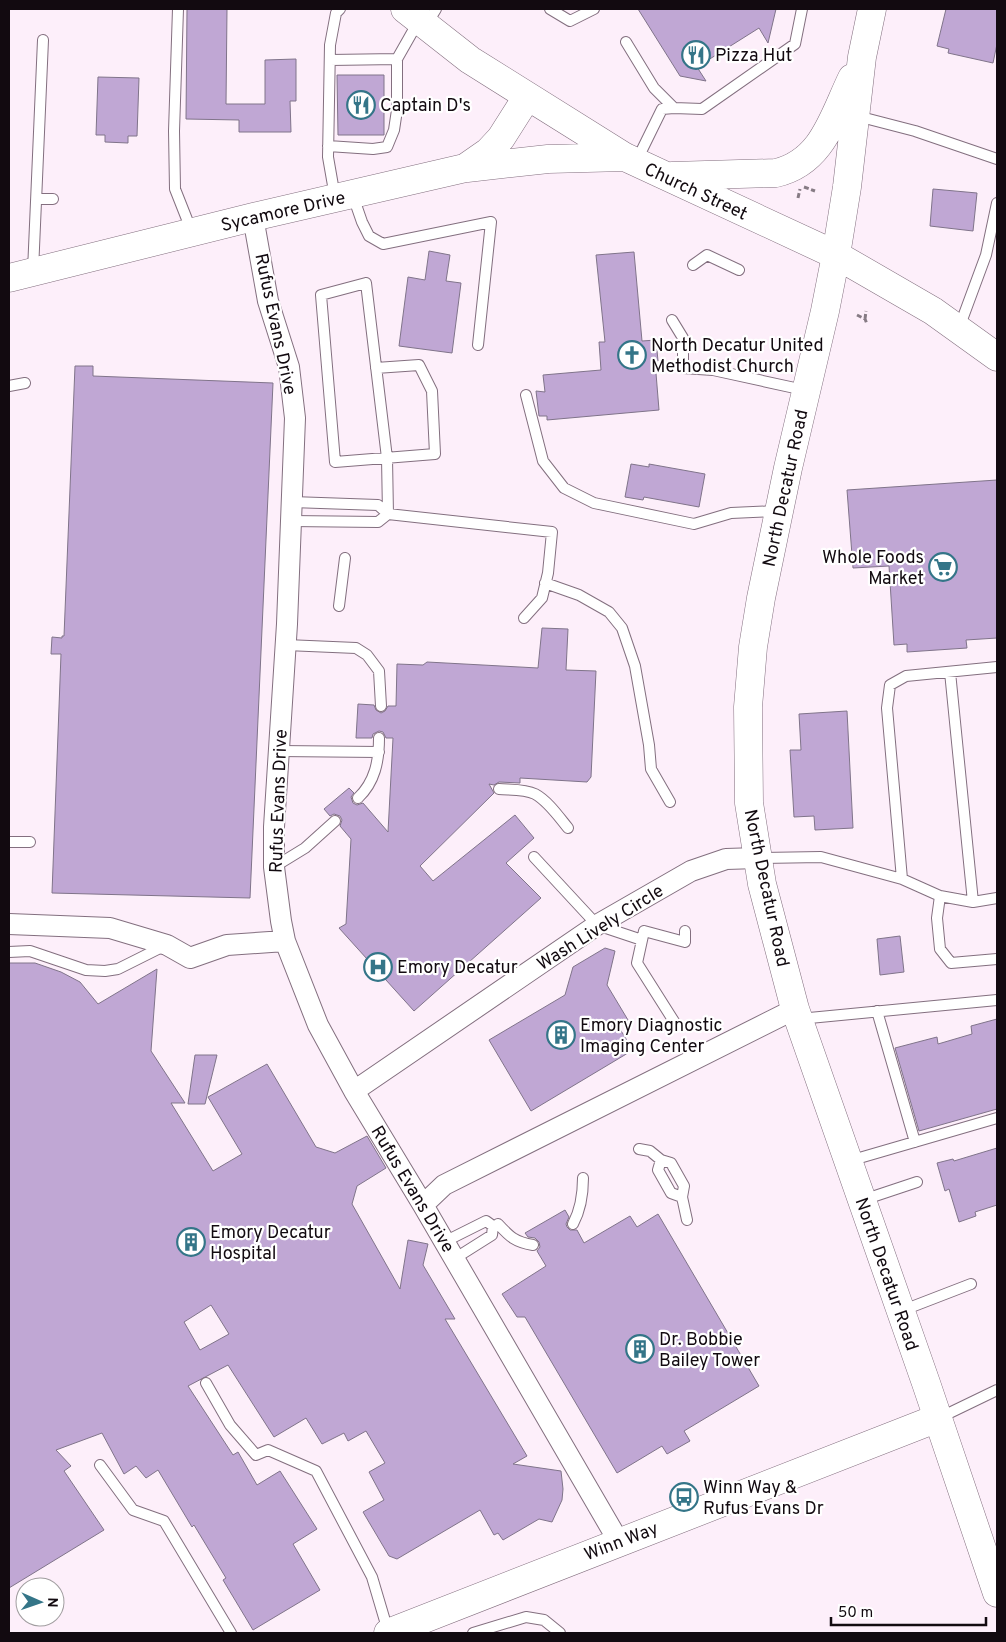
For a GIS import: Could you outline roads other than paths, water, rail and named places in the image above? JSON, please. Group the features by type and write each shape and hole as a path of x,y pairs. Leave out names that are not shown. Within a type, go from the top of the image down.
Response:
{"main road":[{"name":"North Decatur Road","path":"872,9 862,57 836,255 761,598 749,693 748,783 750,811 757,858 771,922 797,1014 997,1593"},
{"name":"Church Street","path":"421,16 470,60 526,97 630,160 836,255 933,311 997,356"},
{"path":"665,176 790,170 802,162 820,144 862,57"},
{"name":"Sycamore Drive","path":"21,275 253,217 465,168 488,152 501,138 526,97"},
{"path":"465,168 548,159 630,160"},
{"name":"Winn Way","path":"388,1633 938,1418"}],"street":[{"name":"Rufus Evans Drive","path":"253,217 268,301 288,367 295,418 286,645 274,827 274,867 285,942 318,1025 354,1091 423,1204 619,1542"},
{"name":"Wash Lively Circle","path":"354,1091 597,925 691,871 726,859 757,858"},
{"path":"12,923 110,928 167,945 190,958 227,945 285,942"},
{"path":"423,1204 444,1185 797,1014"}],"lane":[{"path":"178,9 174,131 175,189 192,232"},
{"path":"340,9 336,13 330,45 328,157 344,196 369,236 383,244 491,222 478,346"},
{"path":"550,9 570,21 594,9"},
{"path":"630,160 662,110 702,108 794,44 802,9"},
{"path":"328,146 373,149 387,147 394,130 397,110 397,59 421,16"},
{"path":"21,275 36,199 43,40"},
{"path":"626,42 654,88 674,108"},
{"path":"330,60 397,59"},
{"path":"855,116 915,131 997,159"},
{"path":"36,199 53,199"},
{"path":"959,329 986,255 997,203"},
{"path":"693,265 707,255 739,270"},
{"path":"376,368 419,365 432,391 435,454 387,458 335,462 321,295 366,283 376,368 387,458 388,514"},
{"path":"672,320 683,338 684,368 713,370 806,391"},
{"path":"9,386 25,383"},
{"path":"526,395 543,461 564,488 594,503 694,524 731,513 779,511"},
{"path":"292,511 378,505 388,514 552,532 542,598 524,618"},
{"path":"292,511 378,522 388,514"},
{"path":"339,606 345,558"},
{"path":"545,583 579,595 609,612 622,628 635,666 649,745 651,769 670,802"},
{"path":"286,645 356,648 367,655 379,671 381,706"},
{"path":"902,879 887,708 890,685 906,676 997,667"},
{"path":"950,672 974,902"},
{"path":"358,798 365,791 373,777 379,752 379,738"},
{"path":"279,751 379,752"},
{"path":"499,789 520,790 535,794 551,808 568,828"},
{"path":"274,867 305,848 335,821"},
{"path":"9,842 30,842"},
{"path":"534,857 597,925 642,940"},
{"path":"757,858 821,857 902,879 940,896 974,902 997,898"},
{"path":"940,896 937,918 940,949 951,963 997,959"},
{"path":"675,1023 637,963 644,931 685,942 685,931"},
{"path":"9,952 30,951 86,970 105,972 118,968 167,945"},
{"path":"797,1014 877,1011 997,1000"},
{"path":"877,1011 915,1142"},
{"path":"848,1162 997,1118"},
{"path":"639,1149 650,1150 661,1160 671,1163 684,1186 682,1197 687,1220"},
{"path":"661,1160 658,1170 671,1193 682,1197"},
{"path":"573,1224 581,1204 583,1178"},
{"path":"862,1200 917,1182"},
{"path":"498,1224 511,1238 520,1243 533,1245"},
{"path":"900,1311 971,1284"},
{"path":"206,1383 230,1425 256,1455 268,1450 316,1471 372,1577 388,1633"},
{"path":"938,1418 997,1390"},
{"path":"100,1465 133,1510 164,1521 231,1633"},
{"path":"473,1633 526,1617 544,1620 560,1633"}],"place":[{"name":"Pizza Hut","path":"696,55"},
{"name":"Captain D's","path":"361,105"},
{"name":"North Decatur United Methodist Church","path":"632,355"},
{"name":"Whole Foods Market","path":"943,567"},
{"name":"Emory Decatur","path":"378,967"},
{"name":"Emory Diagnostic Imaging Center","path":"561,1035"},
{"name":"Emory Decatur Hospital","path":"191,1242"},
{"name":"Dr. Bobbie Bailey Tower","path":"640,1349"},
{"name":"Winn Way & Rufus Evans Dr","path":"684,1497"}]}
